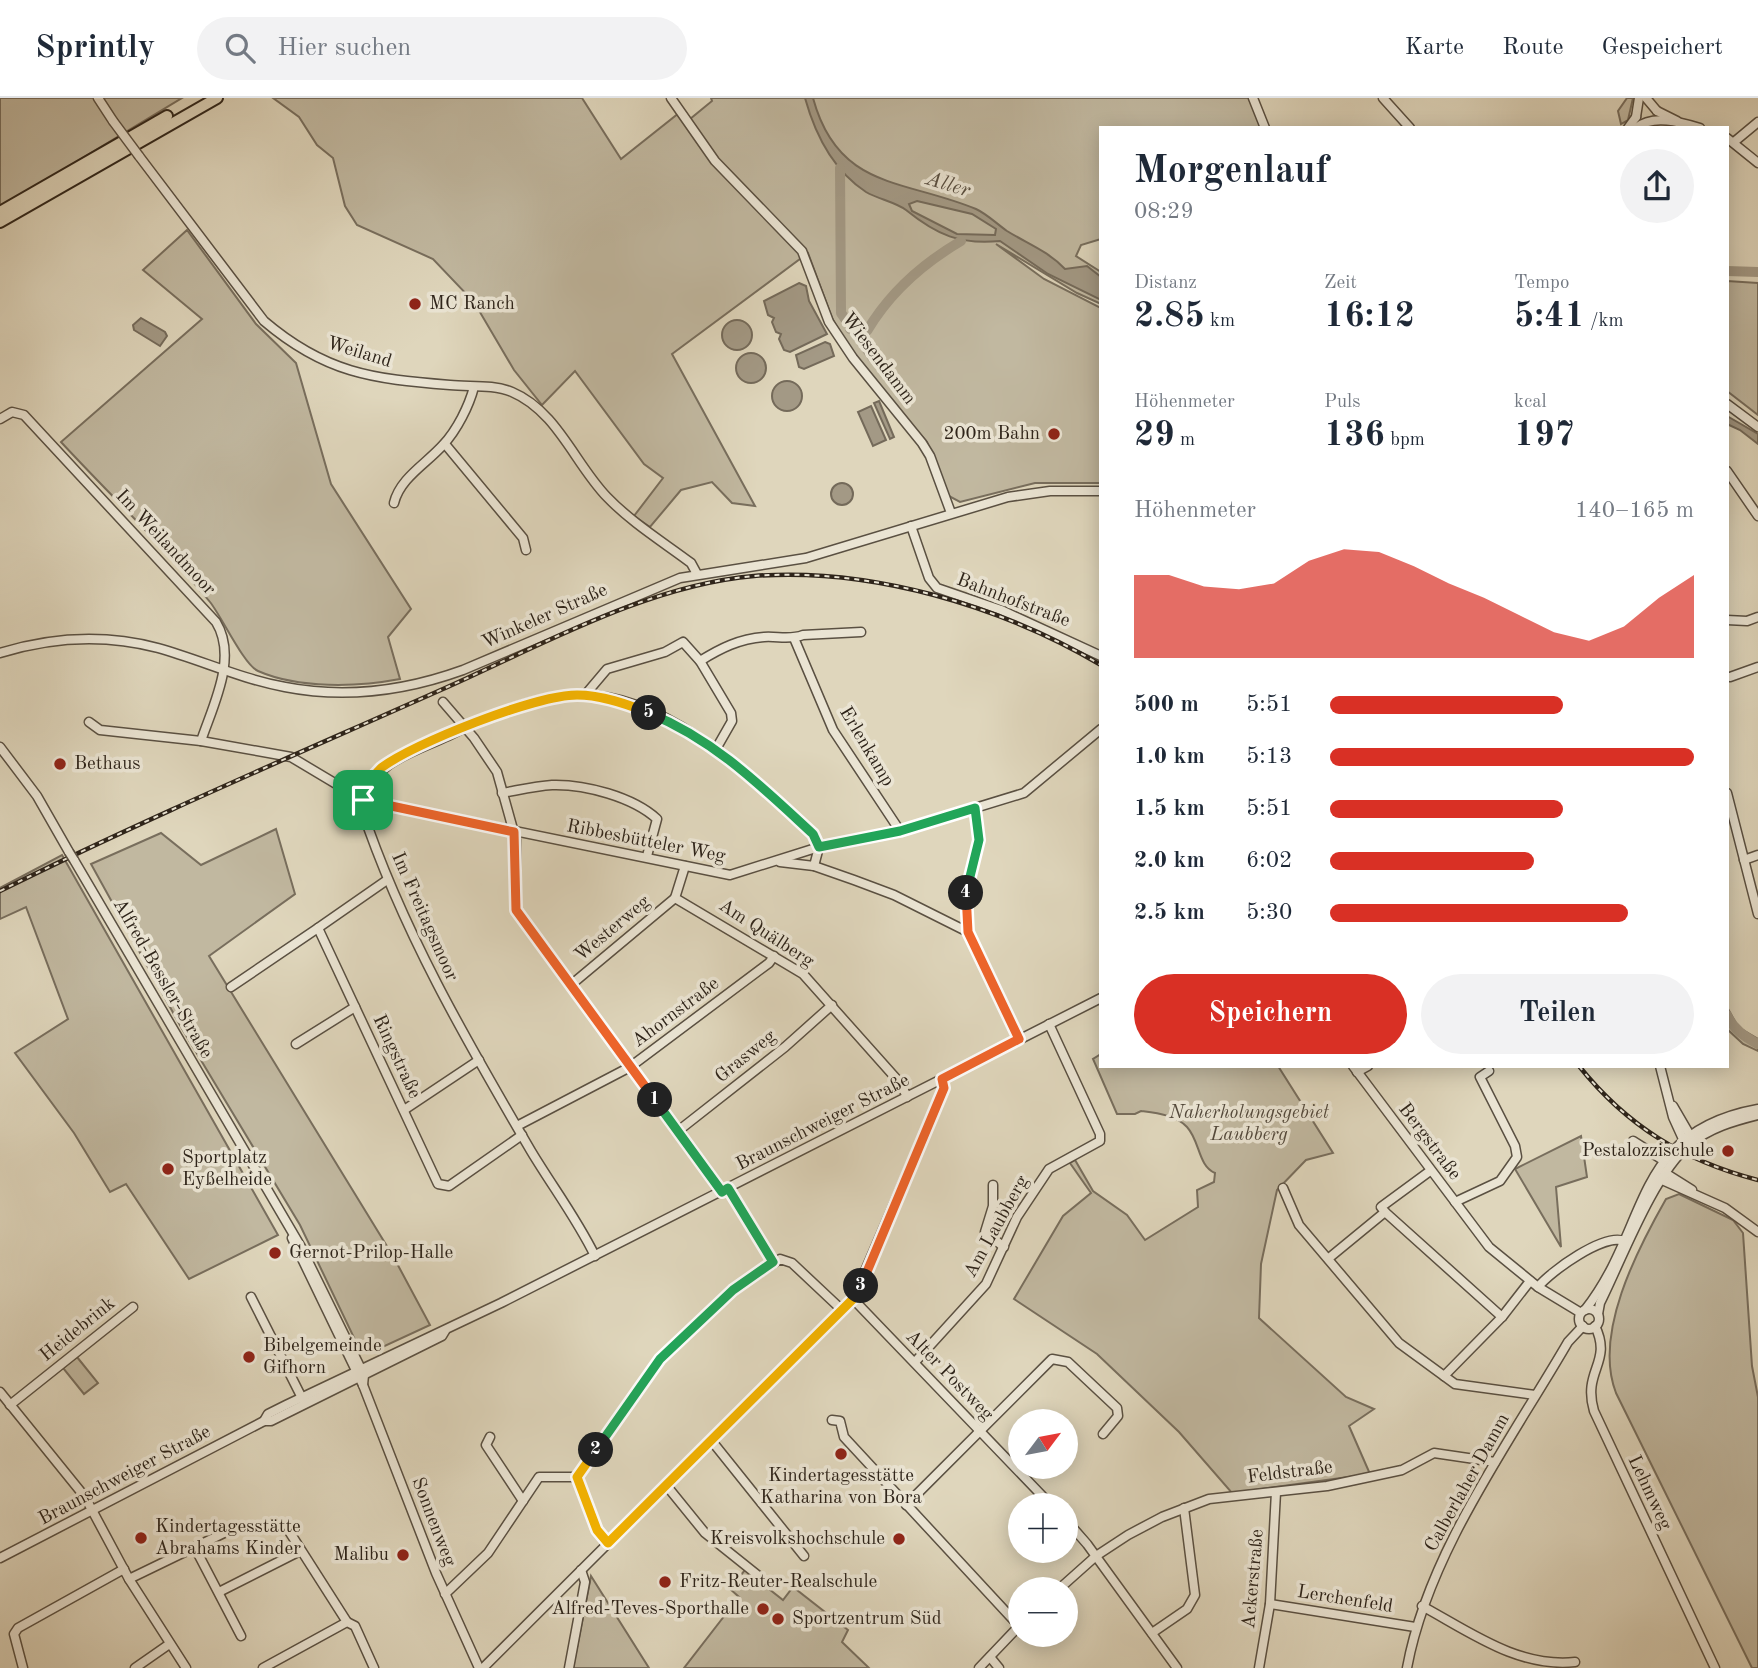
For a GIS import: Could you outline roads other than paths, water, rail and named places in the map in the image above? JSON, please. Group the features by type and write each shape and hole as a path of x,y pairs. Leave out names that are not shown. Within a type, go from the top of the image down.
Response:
{"highway":[{"path":"0,212 201,98"},
{"path":"0,222 216,98"}],"street":[{"name":"Weiland","path":"98,98 264,321 290,343 330,365 379,380 499,387 531,402 545,416 607,497 691,563 697,574"},
{"name":"Wiesendamm","path":"671,98 715,162 802,251 829,322 853,358 922,443 930,456 951,513"},
{"path":"1254,98 1264,126"},
{"path":"1383,98 1408,126"},
{"path":"1643,100 1656,115 1676,124"},
{"path":"1638,122 1643,100"},
{"path":"1638,122 1656,115"},
{"path":"1758,122 1731,140 1758,163"},
{"path":"394,503 397,489 445,444 471,401 474,387"},
{"path":"1729,405 1758,427"},
{"name":"Im Weilandmoor","path":"0,419 12,412 24,415 203,608 223,638 223,670 201,741"},
{"path":"445,444 523,538 526,550"},
{"path":"1729,474 1758,516"},
{"name":"Winkeler Straße","path":"0,653 54,640 99,639 160,649 270,684 321,692 365,692 408,687 463,670 646,590 697,574 792,562 1026,493 1099,491"},
{"name":"Bahnhofstraße","path":"911,526 929,578 937,588 1001,610 1099,655"},
{"path":"1729,620 1747,621 1758,617"},
{"path":"700,661 729,643 764,637 794,638 803,635 861,632"},
{"name":"Erlenkamp","path":"794,638 833,730 900,831"},
{"path":"585,695 607,669 665,652 683,642 700,661 732,717 716,749"},
{"path":"1730,677 1758,667"},
{"path":"89,722 100,730 201,741 291,757 363,800 367,788 384,766 465,728 530,704 585,695 635,707 674,723 716,749 813,834 819,847 814,866"},
{"path":"443,702 488,756 497,772 514,832 516,910 630,1067 727,1192 773,1262"},
{"name":"Ribbesbütteler Weg","path":"363,800 730,875 819,847 900,831 1024,793 1099,731"},
{"name":"Alfred-Bessler-Straße","path":"0,747 37,796 290,1232 360,1376"},
{"path":"502,793 553,785 584,788 647,810 657,820 647,856"},
{"name":"Im Freitagsmoor","path":"363,800 361,807 387,880 422,957 522,1135 595,1256"},
{"path":"1729,801 1758,914"},
{"path":"975,808 979,840 965,890 968,932 1019,1039"},
{"path":"1744,860 1758,855"},
{"path":"777,862 814,866 894,895 968,932"},
{"path":"675,898 685,866"},
{"path":"231,987 387,880"},
{"name":"Westerweg","path":"572,985 675,898"},
{"name":"Am Quälberg","path":"675,898 803,974 901,1084 907,1097"},
{"name":"Ringstraße","path":"318,928 438,1184 444,1187 522,1135"},
{"name":"Ahornstraße","path":"517,1126 630,1067 769,963 774,956"},
{"name":"Braunschweiger Straße","path":"0,1558 264,1421 268,1414 360,1376 439,1331 445,1331 727,1192 1099,999"},
{"name":"Grasweg","path":"678,1131 832,1005"},
{"path":"296,1044 355,1007"},
{"name":"Am Laubberg","path":"915,1362 986,1284 1028,1197 1049,1168 1100,1141 1100,1135 1049,1024"},
{"path":"404,1110 479,1060"},
{"path":"1662,1068 1672,1117 1688,1138"},
{"name":"Bergstraße","path":"1355,1069 1430,1171 1496,1254 1534,1284 1583,1312"},
{"name":"Bergstraße","path":"1455,1202 1500,1181 1517,1157 1515,1146 1480,1077 1489,1071"},
{"path":"481,1668 853,1299 944,1088 942,1079"},
{"path":"1758,1109 1723,1117 1688,1138 1663,1160 1661,1176 1600,1303 1595,1326 1583,1326 1580,1321 1583,1312 1603,1285 1624,1241 1661,1176 1688,1138 1758,1115"},
{"path":"1633,1141 1663,1160"},
{"path":"1430,1171 1381,1207 1502,1317"},
{"path":"1661,1176 1743,1218 1758,1232"},
{"path":"993,1185 992,1206 985,1232 1004,1247"},
{"path":"1283,1188 1299,1225 1399,1343 1455,1384 1535,1395"},
{"path":"1329,1258 1385,1212"},
{"path":"1444,1376 1534,1284 1609,1240 1624,1241"},
{"path":"577,1477 660,1359 725,1298 773,1262 780,1259 792,1262 842,1310"},
{"path":"251,1297 304,1400"},
{"name":"Alter Postweg","path":"853,1299 1039,1493"},
{"name":"Heidebrink","path":"10,1405 133,1307"},
{"path":"1583,1312 1592,1309 1598,1314"},
{"name":"Calberlaher Damm","path":"1407,1668 1422,1606 1495,1462 1568,1342 1583,1326"},
{"name":"Lehmweg","path":"1595,1326 1603,1346 1589,1385 1594,1411 1715,1668"},
{"path":"906,1505 1052,1359 1068,1362 1117,1408 1118,1416 1103,1434"},
{"name":"Sonnenweg","path":"360,1376 445,1594 481,1668"},
{"path":"0,1392 85,1497 129,1580 168,1645 186,1668"},
{"path":"832,1420 840,1421 844,1437 1008,1613"},
{"path":"490,1437 486,1445 523,1501"},
{"path":"711,1440 804,1556"},
{"name":"Feldstraße","path":"1072,1577 1096,1556 1134,1532 1209,1499 1276,1492 1383,1475 1402,1470 1434,1454 1495,1462"},
{"path":"445,1594 488,1553 535,1481 542,1475 577,1477"},
{"path":"577,1477 597,1530 608,1543"},
{"path":"666,1485 705,1533 760,1577"},
{"name":"Ackerstraße","path":"1259,1668 1270,1604 1276,1492"},
{"path":"1152,1633 1186,1609 1195,1595 1184,1508"},
{"path":"287,1528 347,1622 355,1626 374,1668"},
{"path":"129,1580 224,1533"},
{"path":"1078,1534 1177,1668"},
{"path":"195,1548 241,1636"},
{"path":"219,1592 300,1551"},
{"path":"23,1668 14,1634 34,1619 124,1569"},
{"path":"569,1668 585,1582 581,1570"},
{"name":"Lerchenfeld","path":"1270,1604 1415,1628"},
{"path":"1422,1606 1501,1651 1552,1665 1575,1662"},
{"path":"263,1668 347,1622"},
{"path":"979,1668 1008,1638"},
{"path":"135,1668 168,1645"},
{"path":"990,1657 999,1668"}],"waterway":[{"path":"840,168 841,313 873,358"},
{"path":"850,329 867,331 886,304 908,280 961,241"},
{"path":"1729,271 1758,272"},
{"path":"1729,1018 1740,1032 1758,1044"}],"railway":[{"path":"0,891 165,813 595,620 674,591 714,582 754,576 798,575 889,585 934,595 1021,625 1099,664"},
{"path":"1581,1068 1617,1106 1659,1138 1706,1163 1758,1180"}],"place":[{"name":"MC Ranch","path":"415,304"},
{"name":"200m Bahn","path":"1054,434"},
{"name":"Bethaus","path":"60,764"},
{"name":"Pestalozzischule","path":"1728,1151"},
{"name":"Sportplatz Eyßelheide","path":"168,1169"},
{"name":"Gernot-Prilop-Halle","path":"275,1253"},
{"name":"Bibelgemeinde Gifhorn","path":"249,1357"},
{"name":"Kindertagesstätte Katharina von Bora","path":"841,1454"},
{"name":"Kindertagesstätte Abrahams Kinder","path":"141,1538"},
{"name":"Kreisvolkshochschule","path":"899,1539"},
{"name":"Malibu","path":"403,1555"},
{"name":"Fritz-Reuter-Realschule","path":"665,1582"},
{"name":"Alfred-Teves-Sporthalle","path":"763,1609"},
{"name":"Sportzentrum Süd","path":"778,1619"}],"water label":[{"name":"Aller","path":"948,185"}],"park label":[{"name":"Naherholungsgebiet Laubberg","path":"1249,1124"}]}
